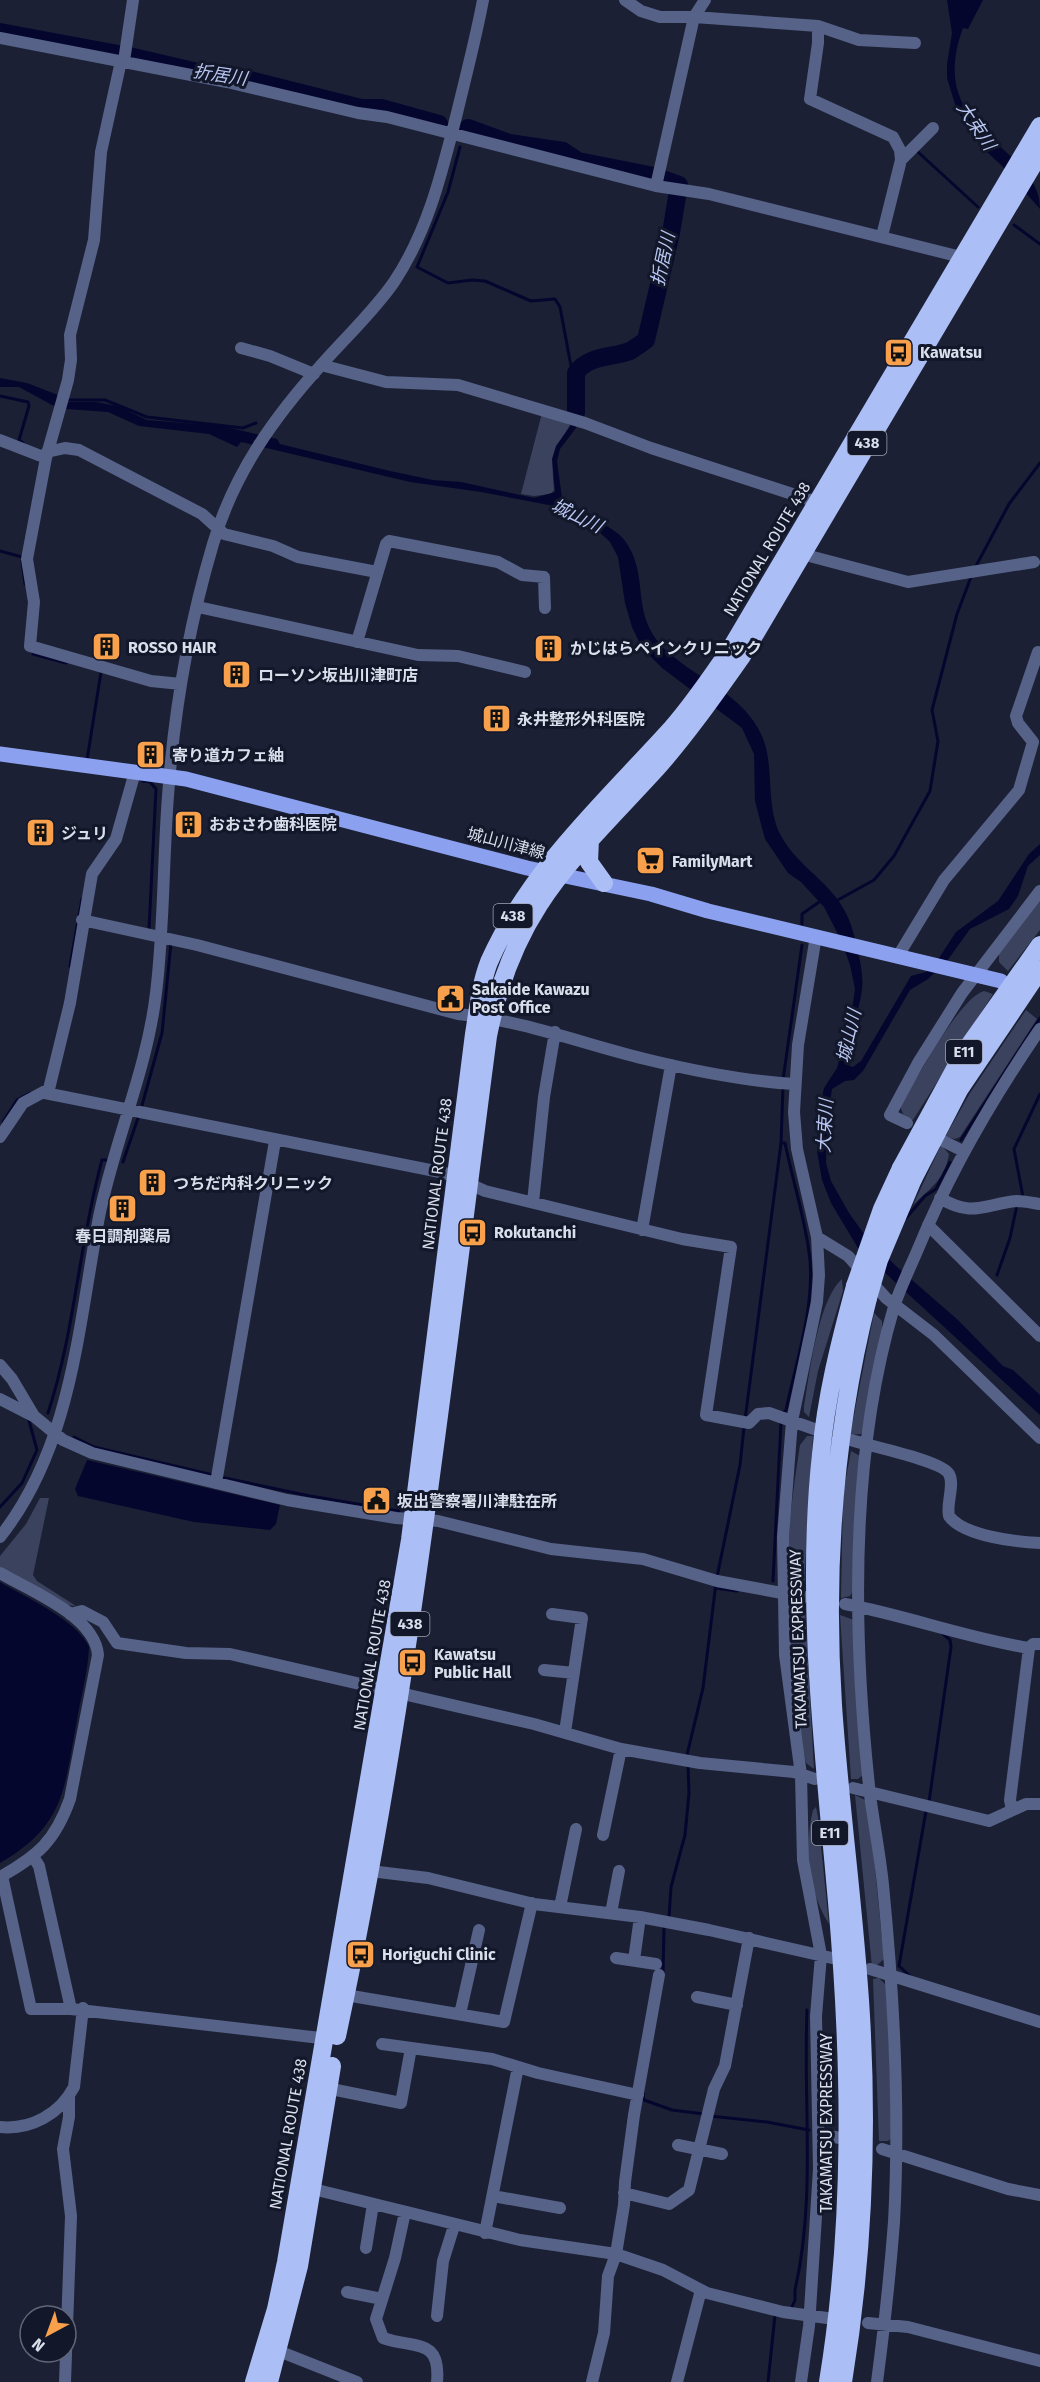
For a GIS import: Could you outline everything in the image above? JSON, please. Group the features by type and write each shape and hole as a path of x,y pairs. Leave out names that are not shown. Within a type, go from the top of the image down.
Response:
{"highway":[{"name":"NATIONAL ROUTE 438","path":"269,2382 286,2262 306,2187 420,1520 485,1017 489,963 515,912 716,682 731,648 795,553 1035,148 1040,126"},
{"name":"NATIONAL ROUTE 438","path":"550,873 590,839 657,768 702,700"},
{"path":"590,839 590,862 604,883"},
{"name":"TAKAMATSU EXPRESSWAY","path":"907,1174 930,1110 963,1054 1040,945"},
{"name":"TAKAMATSU EXPRESSWAY","path":"845,2382 860,2325 864,2090 852,1900 833,1704 830,1584 837,1455 862,1292 882,1209 1040,970"},
{"name":"TAKAMATSU EXPRESSWAY","path":"828,2382 846,2230 848,2092 837,1901 818,1706 814,1582 816,1516 821,1452 832,1383 862,1292"},
{"name":"NATIONAL ROUTE 438","path":"255,2382 272,2348"}],"main road":[{"name":"城山川津線","path":"0,754 134,777 170,777 280,802 550,873 604,883 1001,981"}],"street":[{"path":"133,0 123,58 101,152 94,240 70,335 71,360 61,403 43,456 27,559 34,602 30,646 151,681 181,684"},
{"path":"3,1529 41,1470 54,1432 80,1337 100,1214 136,1111 156,989 170,777 181,684 218,527 254,449 266,431 317,369 379,302 406,262 426,221 452,133 483,0"},
{"path":"626,0 650,15 818,26 859,40 915,44"},
{"path":"657,180 694,17 705,0"},
{"path":"818,26 818,43 810,99 892,137 900,150 901,160 882,236"},
{"path":"0,38 123,58 452,133 657,180 678,190 709,194 969,259"},
{"path":"901,160 933,128"},
{"path":"241,348 317,369 386,382 458,385 575,420 651,448 824,504"},
{"path":"0,440 43,456 65,448 79,450 202,514 224,534 273,546 297,557 377,572"},
{"path":"357,642 377,572 389,541 498,562 522,575 544,577 546,608"},
{"path":"795,553 908,582 1034,562"},
{"path":"198,607 357,642 418,654 458,656 525,672"},
{"path":"901,957 944,880 1018,790 1033,742 1018,723 1016,716 1038,652"},
{"path":"45,1093 50,1084 70,1002 82,920 92,874 116,838 134,777"},
{"path":"907,1123 890,1115 895,1104 973,974 1040,891"},
{"path":"82,920 160,937 458,1014 485,1017 555,1032 671,1065 712,1074 786,1084"},
{"path":"801,2382 809,2316 819,2134 816,2016 826,1957 803,1860 801,1775 785,1655 785,1498 792,1421 817,1302 819,1275 817,1237 797,1149 786,1084 798,1045 816,936"},
{"path":"877,2382 894,2222 895,2153 883,1885 870,1792 851,1606 866,1445 896,1301 927,1227 963,1151 984,1113 1040,1029"},
{"path":"533,1202 544,1097 555,1032"},
{"path":"642,1230 671,1065"},
{"path":"0,1137 23,1103 45,1093 275,1141 445,1173 478,1189 642,1230 731,1247 706,1415 744,1422 762,1413 817,1430"},
{"path":"217,1479 275,1141"},
{"path":"943,1141 963,1151"},
{"path":"940,1198 954,1207 974,1210 1015,1202 1040,1204"},
{"path":"927,1227 1040,1335"},
{"path":"817,1237 848,1256 934,1335 1040,1438"},
{"path":"0,1365 12,1379 28,1413"},
{"path":"0,1399 28,1413 54,1432 92,1453 217,1479 287,1500 420,1520 551,1549 643,1559 715,1580 804,1597"},
{"path":"851,1440 892,1450 944,1469 950,1476 949,1516 960,1526 1012,1542 1040,1543"},
{"path":"0,1573 70,1614 87,1628 94,1637 97,1663 70,1799 56,1829 34,1858 1,1876 31,2009 77,2008 331,2039"},
{"path":"851,1606 951,1629 982,1640 1035,1646 1017,1730 1010,1800 1012,1810"},
{"path":"70,1614 82,1611 102,1622 117,1643 186,1653 230,1654 565,1732 621,1749 700,1763 801,1775 815,1779"},
{"path":"552,1614 582,1618 565,1732"},
{"path":"544,1670 574,1673"},
{"path":"603,1835 621,1749"},
{"path":"853,1788 989,1821 1026,1804 1040,1803"},
{"path":"560,1907 576,1828"},
{"path":"0,2127 19,2126 39,2120 56,2111 69,2097 74,2087 77,2008 39,1866 34,1858"},
{"path":"362,1870 428,1878 532,1903 640,1917 749,1938 826,1957"},
{"path":"611,1914 619,1871"},
{"path":"339,1994 504,2022 532,1903"},
{"path":"634,1960 640,1917"},
{"path":"460,2014 479,1930"},
{"path":"624,2193 669,2204 688,2190 714,2089 725,2066 749,1938"},
{"path":"592,2382 604,2333 608,2276 615,2254 658,1969 634,1960 616,1958"},
{"path":"870,1969 1040,2022"},
{"path":"697,1997 736,2005"},
{"path":"382,2044 492,2059 638,2095"},
{"path":"322,2088 401,2103 411,2048"},
{"path":"484,2233 518,2067"},
{"path":"65,2382 71,2216 63,2149 69,2117 69,2097"},
{"path":"819,2134 840,2138"},
{"path":"678,2145 722,2154"},
{"path":"882,2149 1008,2189 1040,2195"},
{"path":"306,2187 520,2241 615,2254 655,2267 701,2290 733,2301 827,2318"},
{"path":"493,2196 560,2208"},
{"path":"366,2248 373,2204"},
{"path":"405,2212 395,2259 376,2319 383,2338 428,2348 439,2365 437,2382"},
{"path":"436,2316 443,2260 454,2226"},
{"path":"677,2382 701,2290"},
{"path":"348,2292 382,2299"},
{"path":"860,2325 908,2326 1040,2361"},
{"path":"272,2348 357,2382"}],"shaded area":[{"path":"542,413 570,425 554,455 554,490 551,494 534,496 521,494"},
{"path":"1040,900 1040,930 1008,971 999,962 999,953"},
{"path":"984,991 993,994 913,1120 903,1114 900,1106 938,1042 962,1009"},
{"path":"1026,1010 1037,1019 960,1137 955,1139 945,1137 970,1093"},
{"path":"941,1145 949,1154 944,1171 936,1183 913,1205"},
{"path":"842,1279 843,1291 818,1371 809,1417 804,1412 804,1408 816,1339 827,1304"},
{"path":"874,1313 882,1321 882,1331 864,1428 861,1434 850,1435"},
{"path":"807,1436 813,1436 804,1587 792,1581 788,1554 800,1445"},
{"path":"851,1451 860,1456 853,1591 850,1596 841,1598 843,1494"},
{"path":"40,1498 49,1498 33,1575 37,1581 76,1606 64,1605 0,1568 0,1556 26,1524"},
{"path":"805,1610 814,1769 806,1763 791,1661 790,1640 793,1623 798,1611"},
{"path":"840,1615 854,1620 864,1774 858,1779 851,1779"},
{"path":"855,1795 867,1801 869,1808 884,1959 872,1967"},
{"path":"816,1807 829,1924 816,1898 810,1868 810,1824 813,1810"},
{"path":"879,1978 886,1985 887,1992 892,2138 888,2141 879,2141 873,1979"}],"water":[{"name":"大束川","path":"947,0 983,0 968,29 963,28 955,64 958,93 970,115 986,134 1022,168 1035,187 1040,209 986,151 957,111 947,78 952,33"},
{"path":"0,378 27,383 58,395 67,402 96,402 117,406 147,420 222,426 277,439 280,444 390,471 433,480 461,482 534,498 555,492 552,459 556,446 571,425 574,391 579,392 576,428 560,449 557,461 562,498 613,530 625,541 633,555 643,610 655,638 680,662 733,699 754,722 766,748 773,810 780,834 798,859 831,891 848,918 859,955 862,982 861,998 848,1048 847,1065 853,1067 861,1061 911,976 926,972 939,958 956,932 998,901 1029,854 1040,844 1040,855 1028,866 1018,896 1009,909 970,929 947,961 928,979 910,990 863,1071 854,1080 845,1081 832,1089 827,1125 826,1163 831,1181 864,1234 896,1266 958,1320 1003,1366 1013,1370 1040,1395 1040,1415 858,1248 831,1203 822,1180 817,1151 819,1112 824,1088 837,1068 851,1016 855,989 850,965 841,940 824,907 801,882 788,873 765,839 755,801 754,754 742,728 662,668 642,648 632,627 625,603 618,557 610,542 596,529 554,506 481,492 410,482 241,442 237,447 209,434 139,426 108,412 66,409 52,405 19,387 0,387"},
{"path":"87,1460 280,1505 276,1524 270,1530 194,1522 78,1496 75,1489"},
{"path":"0,1582 62,1619 83,1637 89,1647 69,1766 58,1803 50,1819 38,1834 22,1849 0,1863"}],"waterway":[{"name":"折居川","path":"0,32 129,56 202,73 222,73 361,108 381,108 439,124"},
{"name":"折居川","path":"468,128 509,143 563,151 578,161 654,176 679,185 671,233 646,340 630,351 594,360 581,367 576,373 576,413"},
{"path":"460,147 448,192 417,267 448,283 485,281 531,301 555,299 560,307 571,366 576,373"},
{"path":"918,152 978,207"},
{"path":"1014,225 1040,244"},
{"path":"0,396 28,402 29,406 19,440 23,443"},
{"path":"66,400 105,400 147,417 243,428 256,423"},
{"path":"976,566 1009,504 1040,463"},
{"path":"0,551 22,557"},
{"path":"22,561 25,584"},
{"path":"836,901 874,880 894,856 930,791 938,741 932,710 957,614 971,577"},
{"path":"33,654 66,663"},
{"path":"87,760 101,672"},
{"path":"143,781 150,782 156,789 149,929"},
{"path":"70,966 82,899"},
{"path":"802,924 802,914 822,900"},
{"path":"141,1109 162,1033 171,943"},
{"path":"783,1080 802,945"},
{"path":"961,1140 1040,1018"},
{"path":"783,1087 781,1143 785,1143 802,1216 808,1245 811,1279 807,1317 786,1410 783,1413"},
{"path":"3,1122 17,1100 30,1093"},
{"path":"1023,1197 1014,1149 1040,1094"},
{"path":"123,1162 139,1115"},
{"path":"745,1420 781,1143"},
{"path":"48,1413 65,1351 94,1191 102,1160 106,1160"},
{"path":"906,1218 925,1196 936,1189 950,1162"},
{"path":"997,1275 1010,1238 1017,1205"},
{"path":"0,1507 22,1483 37,1450 28,1417"},
{"path":"773,1581 781,1422"},
{"path":"717,1577 740,1465 744,1427"},
{"path":"74,1437 94,1447 213,1475"},
{"path":"220,1477 310,1496 399,1511"},
{"path":"687,1755 703,1688 716,1583"},
{"path":"715,1588 737,1591"},
{"path":"929,1802 951,1647 950,1640 942,1633"},
{"path":"669,1917 671,1887 685,1835 689,1793 688,1765"},
{"path":"910,1976 899,1966 926,1811"},
{"path":"663,1974 664,1926"},
{"path":"791,2309 795,2300 801,2255 807,2186 807,2010"},
{"path":"643,2093 644,2100 672,2110 704,2114"},
{"path":"710,2116 767,2122 809,2130"},
{"path":"768,2382 775,2315"}],"place":[{"name":"Kawatsu","path":"899,352"},
{"name":"ROSSO HAIR","path":"107,647"},
{"name":"かじはらペインクリニック","path":"549,648"},
{"name":"ローソン坂出川津町店","path":"237,675"},
{"name":"永井整形外科医院","path":"496,719"},
{"name":"寄り道カフェ紬","path":"151,755"},
{"name":"おおさわ歯科医院","path":"188,824"},
{"name":"ジュリ","path":"40,833"},
{"name":"FamilyMart","path":"651,861"},
{"name":"Sakaide Kawazu Post Office","path":"451,998"},
{"name":"つちだ内科クリニック","path":"152,1183"},
{"name":"春日調剤薬局","path":"123,1208"},
{"name":"Rokutanchi","path":"473,1232"},
{"name":"坂出警察署川津駐在所","path":"376,1501"},
{"name":"Kawatsu Public Hall","path":"413,1663"},
{"name":"Horiguchi Clinic","path":"361,1954"}],"water label":[{"name":"城山川","path":"577,516"},
{"name":"城山川","path":"849,1036"}]}
